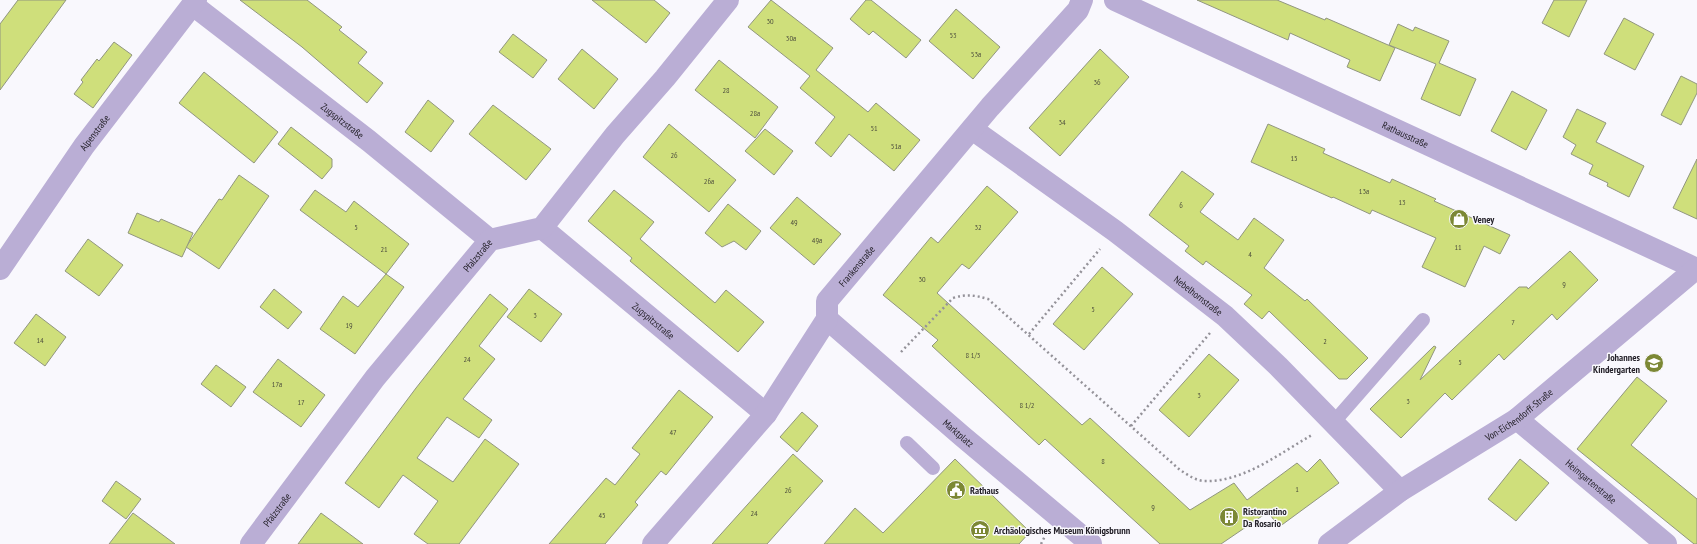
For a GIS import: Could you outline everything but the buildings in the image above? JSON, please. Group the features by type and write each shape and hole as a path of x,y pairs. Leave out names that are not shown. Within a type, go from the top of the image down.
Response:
{"street":[{"path":"542,228 610,142 665,78 728,0"},
{"name":"Frankenstraße","path":"653,544 766,414 827,319 827,301 972,129 1078,10 1082,0"},
{"name":"Rathausstraße","path":"1115,0 1697,269"},
{"name":"Zugspitzstraße","path":"194,2 490,240"},
{"name":"Alpenstraße","path":"0,269 84,146 194,2"},
{"name":"Nebelhornstraße","path":"972,129 1115,230 1225,316 1278,366 1400,491"},
{"name":"Pfalzstraße","path":"251,544 375,378 490,240 542,228"},
{"name":"Zugspitzstraße","path":"542,228 766,414"},
{"name":"Von-Eichendorff-Straße","path":"1340,541 1400,491 1517,419 1697,269"},
{"name":"Marktplatz","path":"827,319 886,368 962,436 1091,544"},
{"name":"Heimgartenstraße","path":"1517,419 1666,544"}],"lane":[{"path":"1333,423 1423,320"},
{"path":"907,443 933,468"}],"path":[{"path":"1029,334 1115,230"},
{"path":"886,368 953,298 974,294 988,299 1180,470 1193,478 1205,481 1246,473 1333,423"},
{"path":"1131,426 1225,316"}],"place":[{"name":"Veney","path":"1459,219"},
{"name":"Johannes Kindergarten","path":"1654,363"},
{"name":"Rathaus","path":"956,490"},
{"name":"Ristorantino Da Rosario","path":"1229,517"},
{"name":"Archäologisches Museum Königsbrunn","path":"980,530"}]}
